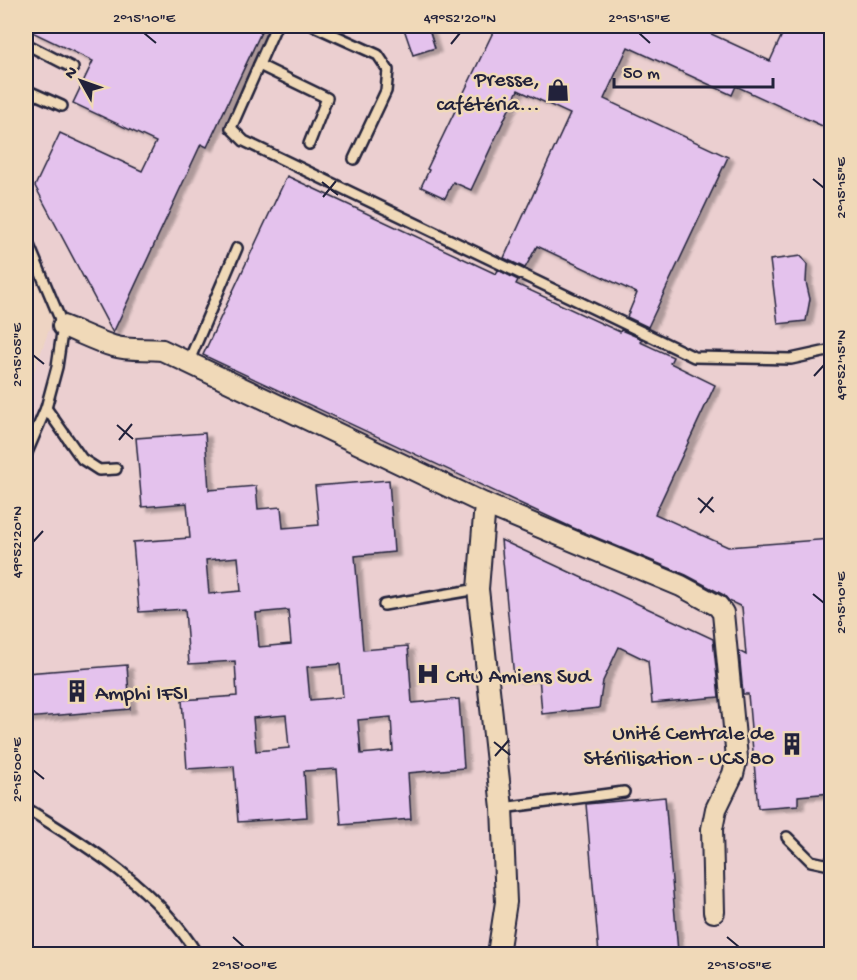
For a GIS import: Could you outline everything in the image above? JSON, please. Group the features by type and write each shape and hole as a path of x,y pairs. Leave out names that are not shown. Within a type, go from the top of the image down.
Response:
{"street":[{"path":"63,326 114,347 149,348 162,351 485,504 681,586 718,606 723,614 737,758 733,774 717,809 712,829 714,912"},
{"path":"485,504 478,589 502,808 506,902 498,954"}],"lane":[{"path":"276,26 231,128 244,141 694,357 791,359 831,350"},
{"path":"314,26 378,55 388,70 386,91 354,159"},
{"path":"26,44 73,68"},
{"path":"259,65 327,98 309,144"},
{"path":"26,90 62,106"},
{"path":"26,238 63,326 57,367 46,408 26,455"},
{"path":"188,363 237,248"},
{"path":"46,408 82,459 99,470 116,469"},
{"path":"384,605 478,589"},
{"path":"502,808 624,792"},
{"path":"26,808 69,835 157,902 197,954"},
{"path":"787,837 811,861 831,863"}],"shaded area":[{"name":"CHU Amiens Sud","path":"26,26 831,26 831,954 26,954 26,394 55,313 26,258"}],"building":[{"path":"35,26 264,26 207,147 201,144 113,333 35,186 60,133 142,171 156,142 73,103 93,61 32,32"},
{"path":"403,26 428,26 435,48 413,55"},
{"path":"496,26 694,26 770,61 786,26 820,26 831,31 831,130 736,86 732,95 628,47 604,99 728,157 648,327 627,317 637,293 537,246 525,268 504,258 570,114 518,90 471,190 453,182 445,198 421,187 429,170 427,169"},
{"path":"287,176 496,274 498,270 518,280 516,284 620,332 621,330 642,339 640,342 673,357 670,363 715,385 655,514 728,547 831,539 831,793 798,796 798,805 758,808 748,694 743,694 739,651 746,655 742,607 686,575 571,527 203,355"},
{"path":"801,256 807,264 806,282 810,299 806,321 778,324 770,260"},
{"path":"205,433 209,490 256,486 258,509 281,507 283,528 319,525 315,486 389,480 394,552 355,556 363,650 408,646 412,703 459,699 464,768 408,773 411,819 341,825 337,769 304,771 307,817 238,822 234,766 187,769 182,700 237,696 235,661 189,664 185,609 139,612 133,542 190,538 187,503 142,507 136,438","holes":["238,557 241,591 209,594 206,560","288,610 291,644 259,647 256,613","340,664 343,697 310,700 307,667","286,715 289,748 256,751 253,718","391,717 393,751 361,754 358,720"]},
{"path":"501,540 713,639 719,697 652,703 648,661 619,647 603,681 599,708 542,714 539,676 514,678"},
{"name":"Amphi IFSI","path":"127,665 130,709 26,718 26,673"},
{"path":"665,797 678,952 599,954 586,804"}],"place":[{"name":"Presse, cafétéria...","path":"558,90"},
{"name":"CHU Amiens Sud","path":"428,674"},
{"name":"Amphi IFSI","path":"77,691"},
{"name":"Unité Centrale de Stérilisation - UCS 80","path":"792,744"}]}
